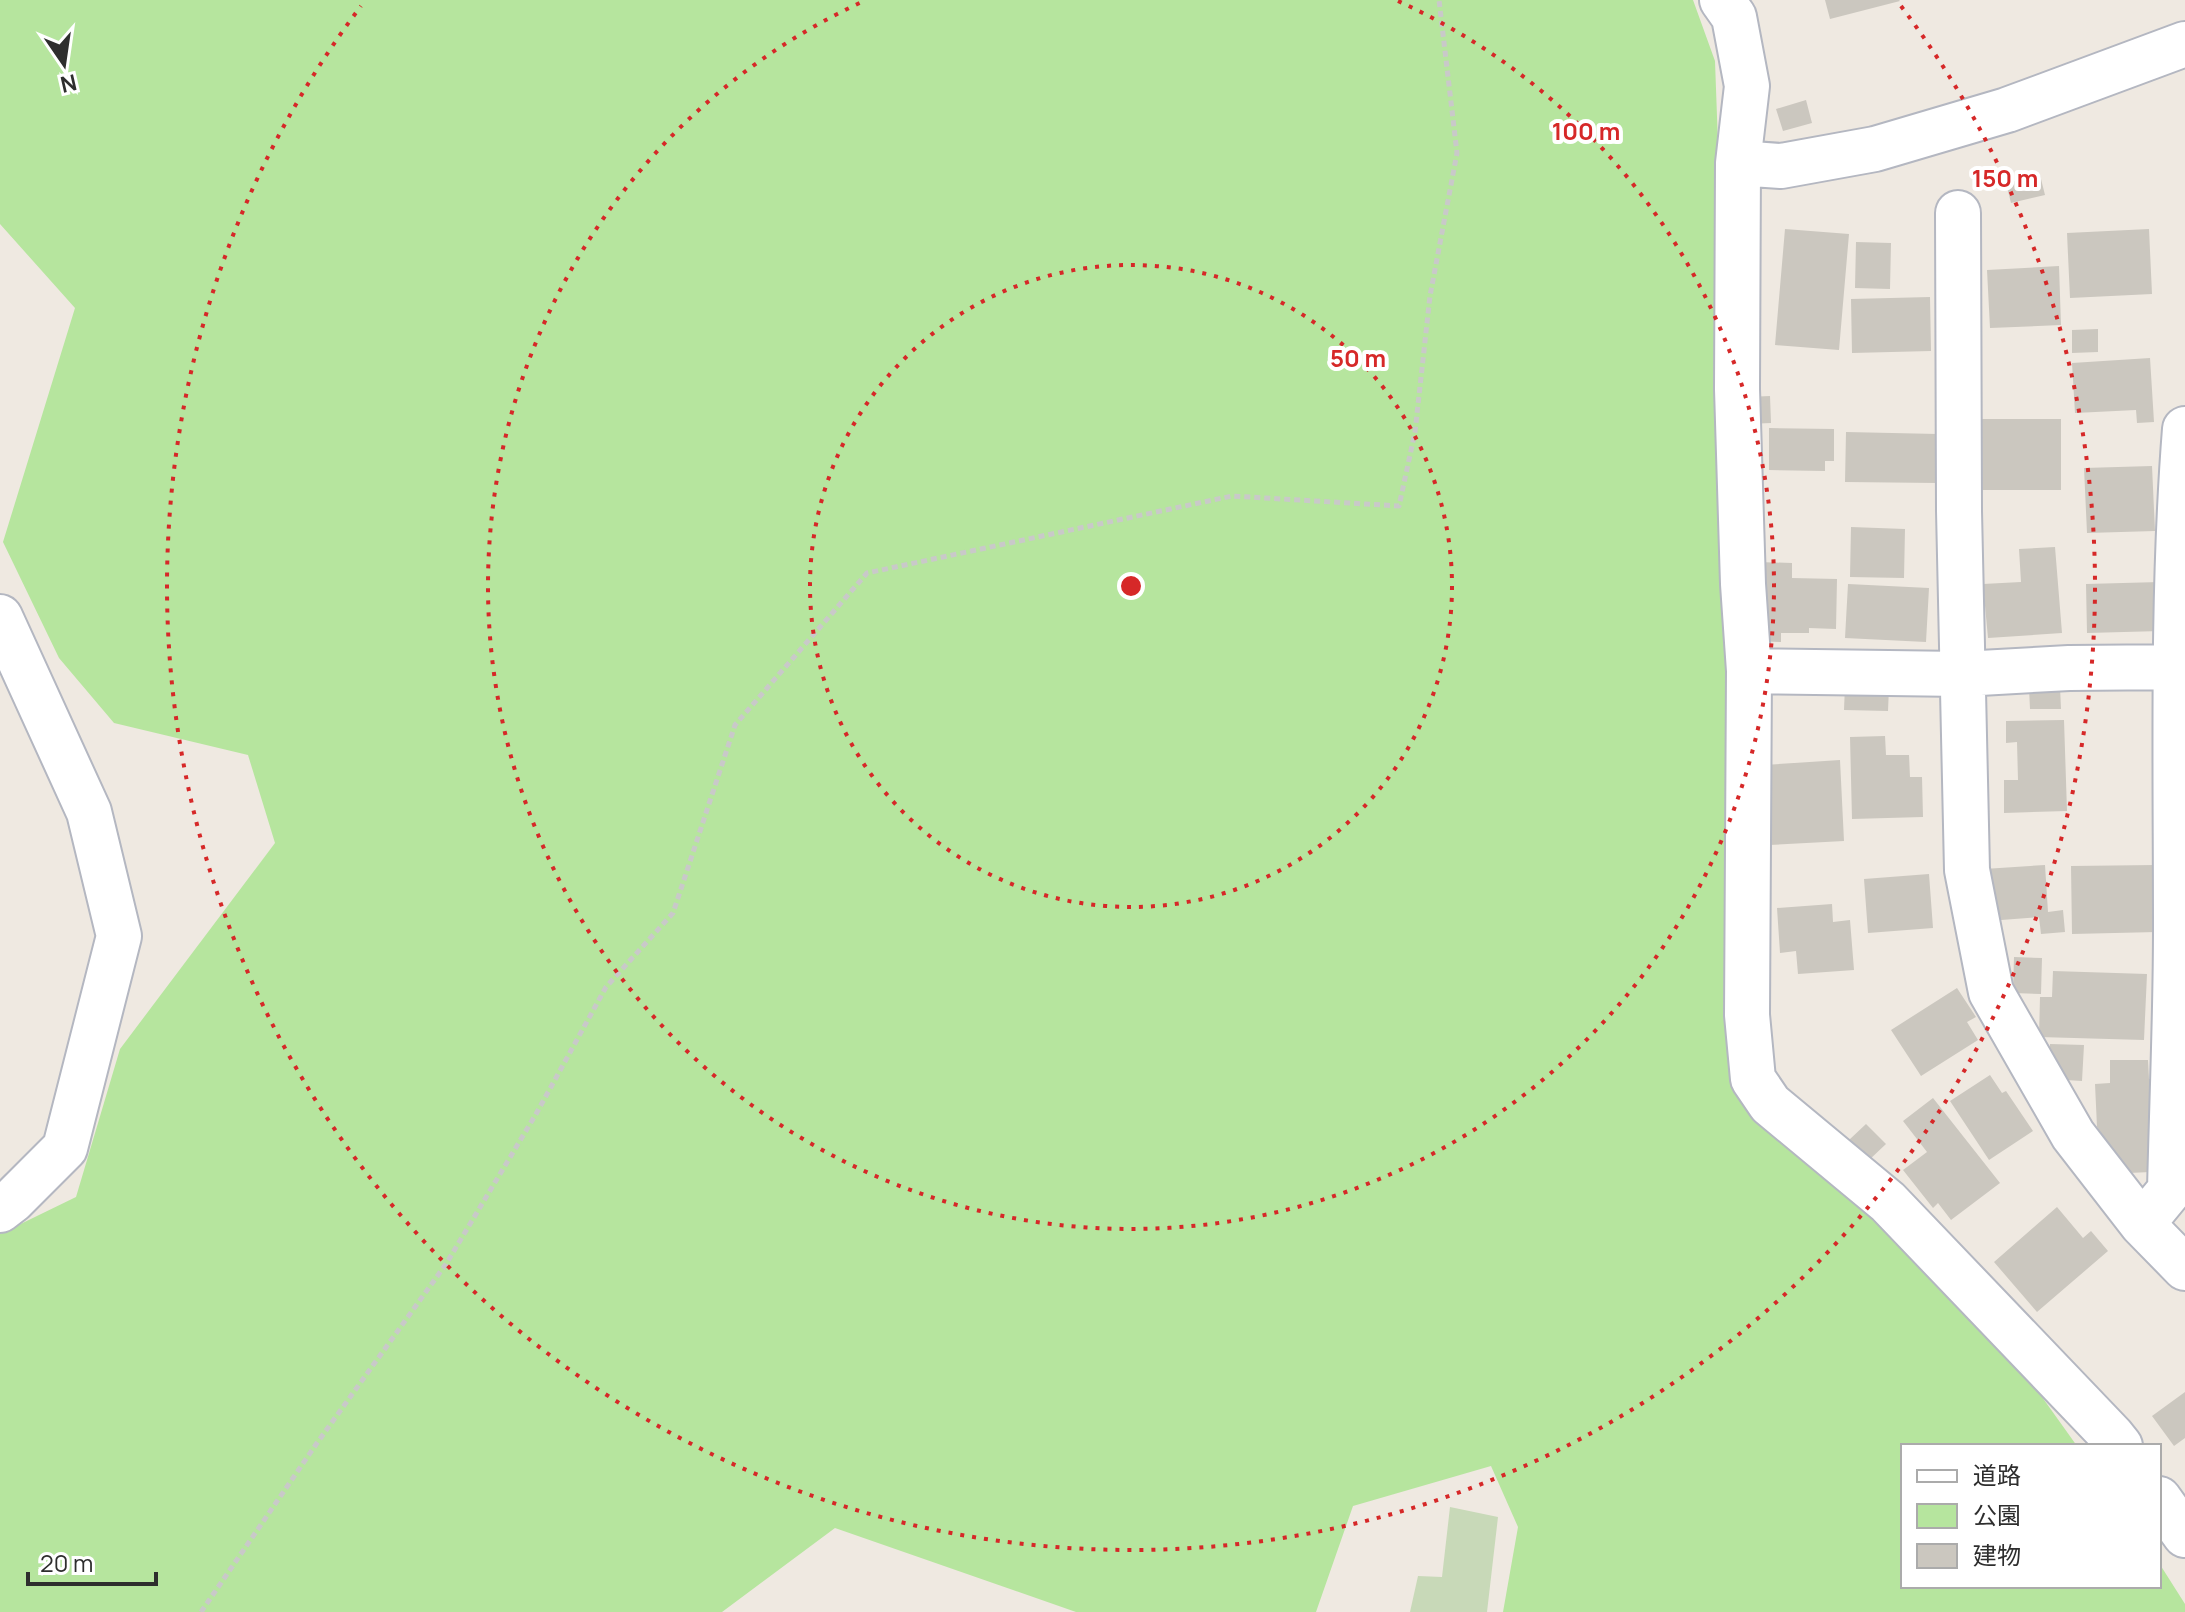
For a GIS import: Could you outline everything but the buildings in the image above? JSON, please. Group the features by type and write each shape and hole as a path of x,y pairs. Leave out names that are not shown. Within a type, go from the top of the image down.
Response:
{"street":[{"path":"1722,0 1734,17 1747,86 1738,163 1737,389 1749,671 1747,1015 1753,1079 1770,1104 1888,1202 2118,1444"},
{"path":"1738,163 1781,166 1875,149 2007,110 2185,44"},
{"path":"1958,213 1959,511 1967,870 1991,992 2073,1135 2142,1224 2185,1268"},
{"path":"2142,1224 2170,1190 2181,486 2185,429"},
{"path":"0,617 89,812 119,936 65,1148 0,1210"},
{"path":"1749,671 1962,674 2069,668 2180,667"},
{"path":"2161,1502 2185,1535"}],"path":[{"path":"201,1612 308,1455 446,1264 536,1114 606,987 673,913 735,725 867,573 1232,496 1399,506 1415,432 1430,296 1457,153 1439,0"}],"green space":[{"path":"0,0 1693,0 1715,61 1731,505 1742,1063 2037,1390 2076,1444 1901,1444 1901,1588 2161,1588 2161,1566 2185,1604 2185,1612 1503,1612 1518,1527 1491,1466 1353,1506 1316,1612 1076,1612 835,1528 722,1612 0,1612 0,1234 76,1197 120,1049 275,843 248,755 114,723 59,658 3,542 75,308 0,224"},
{"path":"1450,1507 1498,1517 1487,1612 1410,1612 1418,1576 1442,1577"}]}
